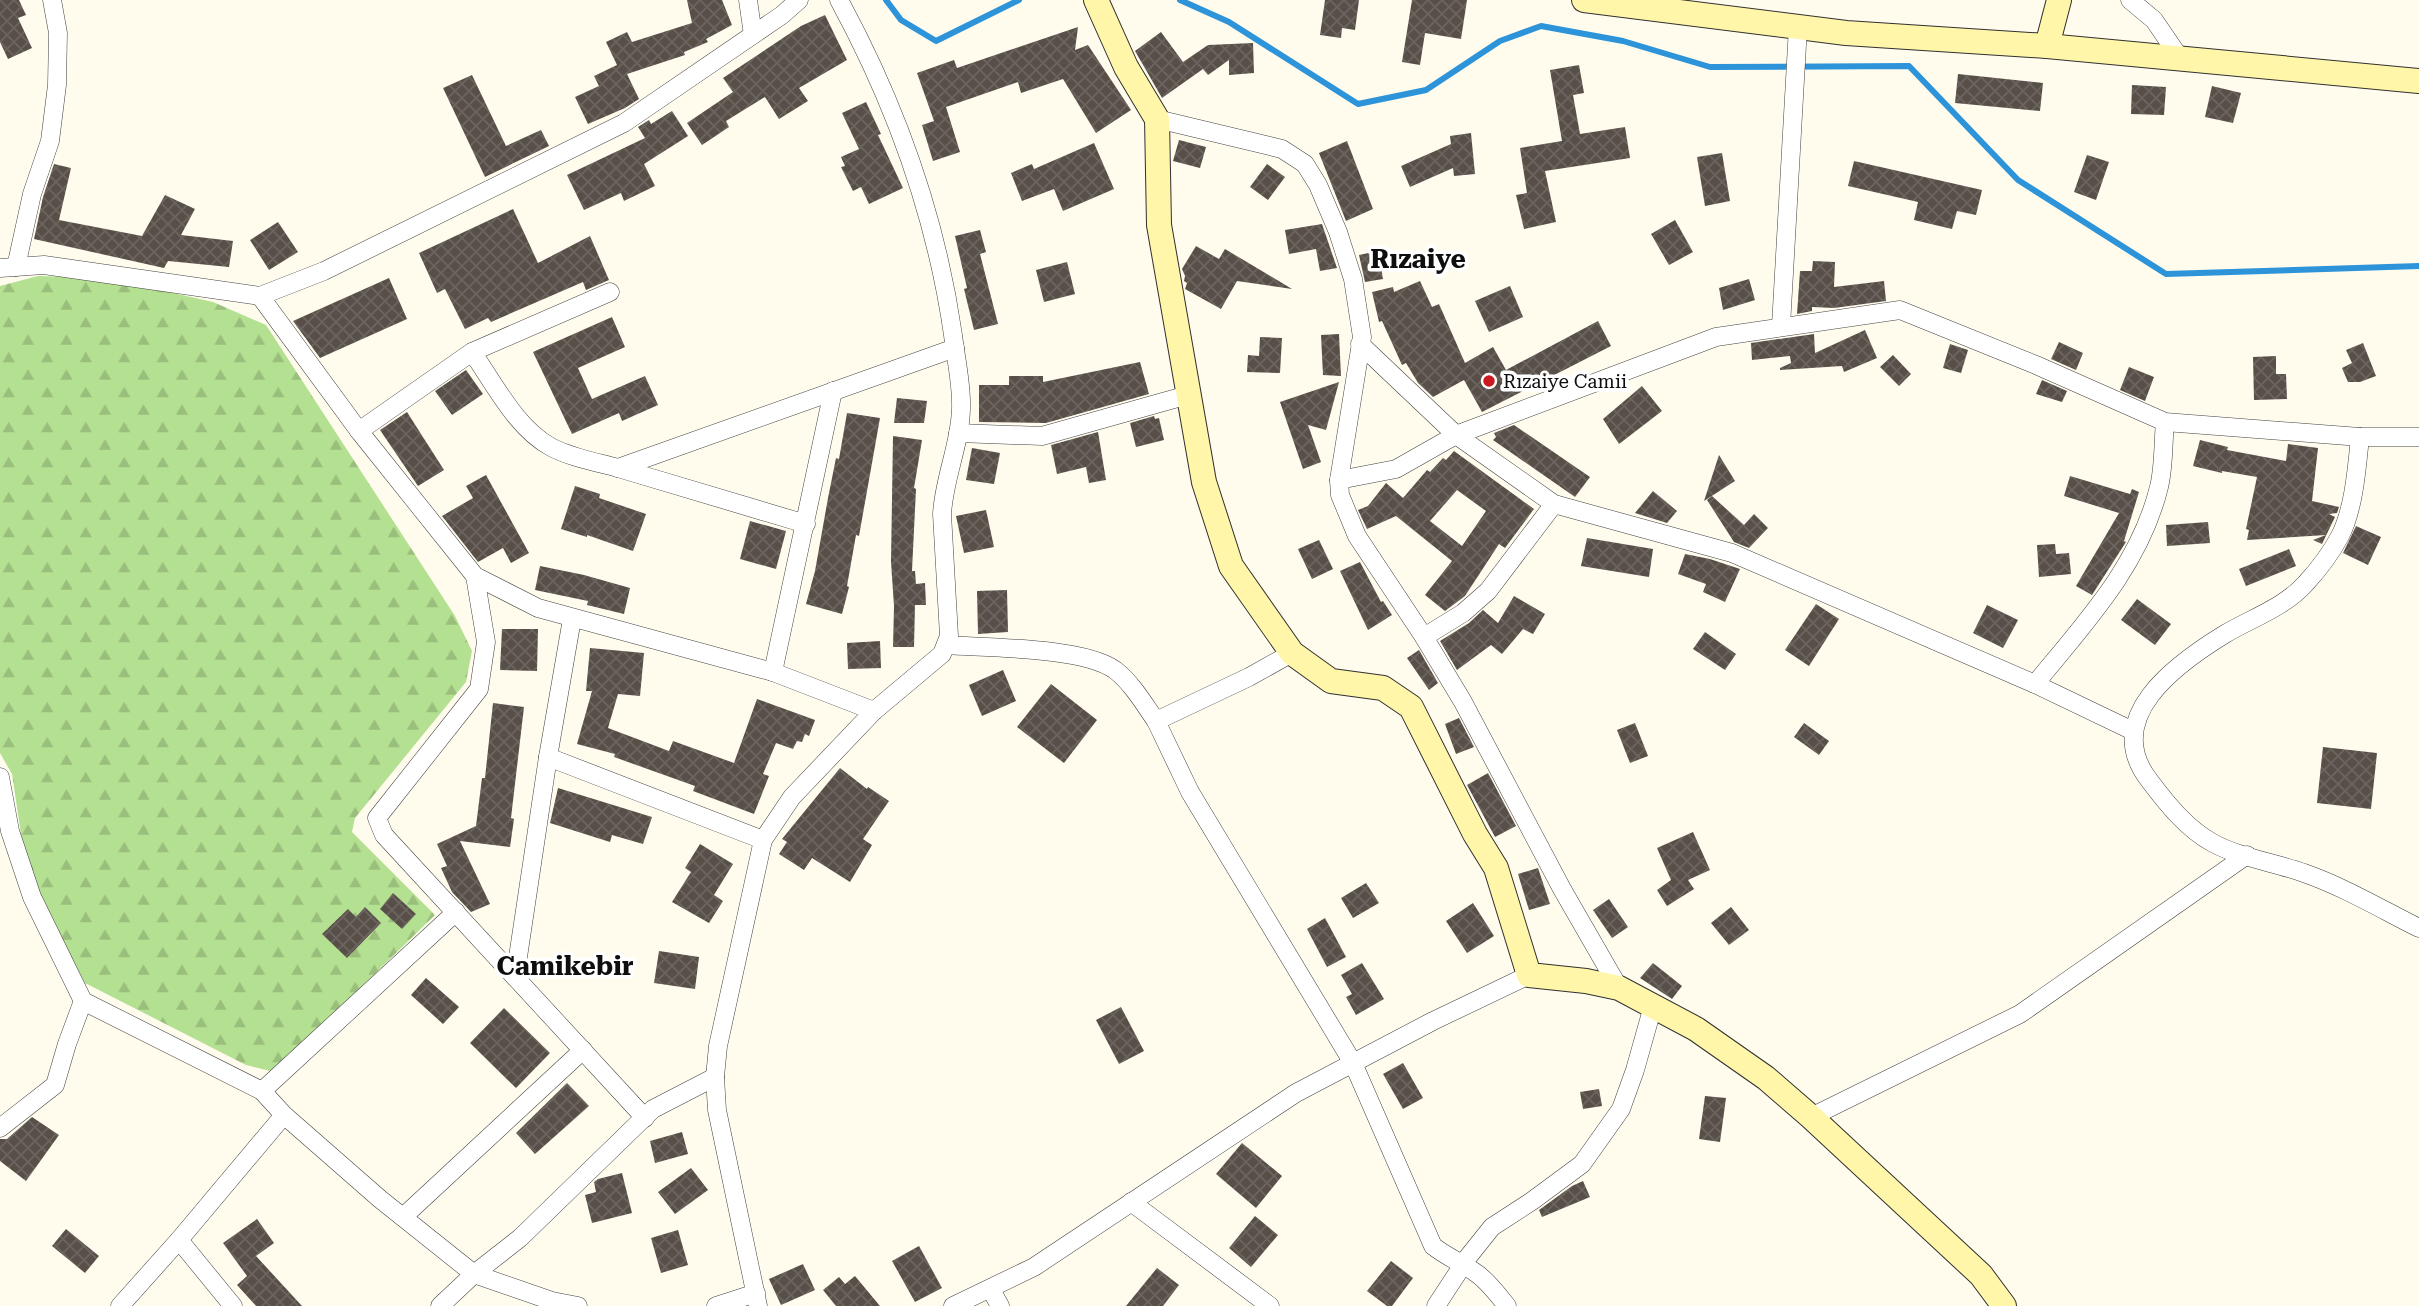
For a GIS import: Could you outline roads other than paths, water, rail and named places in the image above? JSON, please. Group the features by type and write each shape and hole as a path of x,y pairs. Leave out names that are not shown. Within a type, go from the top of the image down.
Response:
{"street":[{"path":"52,0 58,33 57,85 50,141 5,266 44,265 260,296 324,271 624,123 782,15 799,0"},
{"path":"748,0 753,35"},
{"path":"716,1306 757,1300 718,1110 715,1077 718,1046 763,840 792,797 874,711 933,662 946,645 948,625 942,514 943,497 958,433 961,394 948,298 917,178 903,136 873,65 839,0"},
{"path":"1096,0 1126,67 1157,119 1159,225 1204,482 1231,566 1292,653 1331,681 1383,688 1411,707 1475,834 1496,868 1529,975"},
{"path":"1584,0 1846,33 2047,46 2419,81"},
{"path":"2047,46 2059,0"},
{"path":"2130,0 2154,20 2180,58"},
{"path":"1781,326 1798,27"},
{"path":"1157,119 1282,149 1305,164 1318,185 1338,232 1353,279 1363,337 1339,480 1340,495 1357,536 1463,702 1562,889 1619,988"},
{"path":"359,431 472,352 610,292"},
{"path":"260,296 359,431 475,576 538,608 773,672 874,711"},
{"path":"1339,480 1396,469 1455,435 1716,337 1900,310 2036,365 2165,422 2360,437 2419,437"},
{"path":"1360,344 1455,435 1554,504 1732,553 2035,684 2133,731"},
{"path":"618,468 955,348"},
{"path":"472,352 518,419 533,435 549,446 567,455 806,524"},
{"path":"773,672 833,391"},
{"path":"958,433 1042,436 1188,395"},
{"path":"2035,684 2112,590 2137,546 2160,485 2165,422"},
{"path":"2360,437 2354,489 2340,535 2305,585 2275,608 2194,654 2160,684 2136,717 2132,739 2138,766 2186,823 2214,844 2305,873 2419,928"},
{"path":"1423,636 1462,613 1488,591 1554,504"},
{"path":"475,576 486,642 479,689 377,818 384,835 645,1118"},
{"path":"515,977 572,619"},
{"path":"946,645 1071,654 1094,659 1117,672 1128,682 1156,721 1190,792 1353,1063 1433,1246 1445,1256 1480,1275 1507,1306"},
{"path":"1156,721 1250,677 1292,653"},
{"path":"548,757 763,840"},
{"path":"0,777 3,807 32,897 83,1001 262,1091 284,1115 403,1217 474,1273 552,1301 578,1306"},
{"path":"1811,1117 2020,1014 2247,855"},
{"path":"262,1091 456,912"},
{"path":"953,1306 1034,1267 1297,1093 1433,1021 1529,975 1586,981 1619,988 1706,1036 1766,1078 1811,1117 1981,1275 2004,1306"},
{"path":"0,1128 55,1085 83,1001"},
{"path":"1436,1306 1492,1227 1582,1164 1620,1109 1635,1070 1653,1006"},
{"path":"403,1217 583,1050"},
{"path":"440,1306 474,1273 520,1238 653,1109 715,1077"},
{"path":"126,1304 284,1115"},
{"path":"1131,1202 1270,1306"},
{"path":"179,1240 233,1306"},
{"path":"990,1290 1000,1306"}],"waterway":[{"path":"886,0 901,20 936,41 1019,0"},
{"path":"1180,0 1229,22 1358,104 1426,90 1500,41 1541,26 1623,41 1710,67 1909,66 2018,180 2166,274 2419,266"}],"place":[{"name":"Rızaiye Camii","path":"1489,381"}],"district":[{"name":"Rızaiye","path":"1418,259"},
{"name":"Camikebir","path":"565,966"}]}
